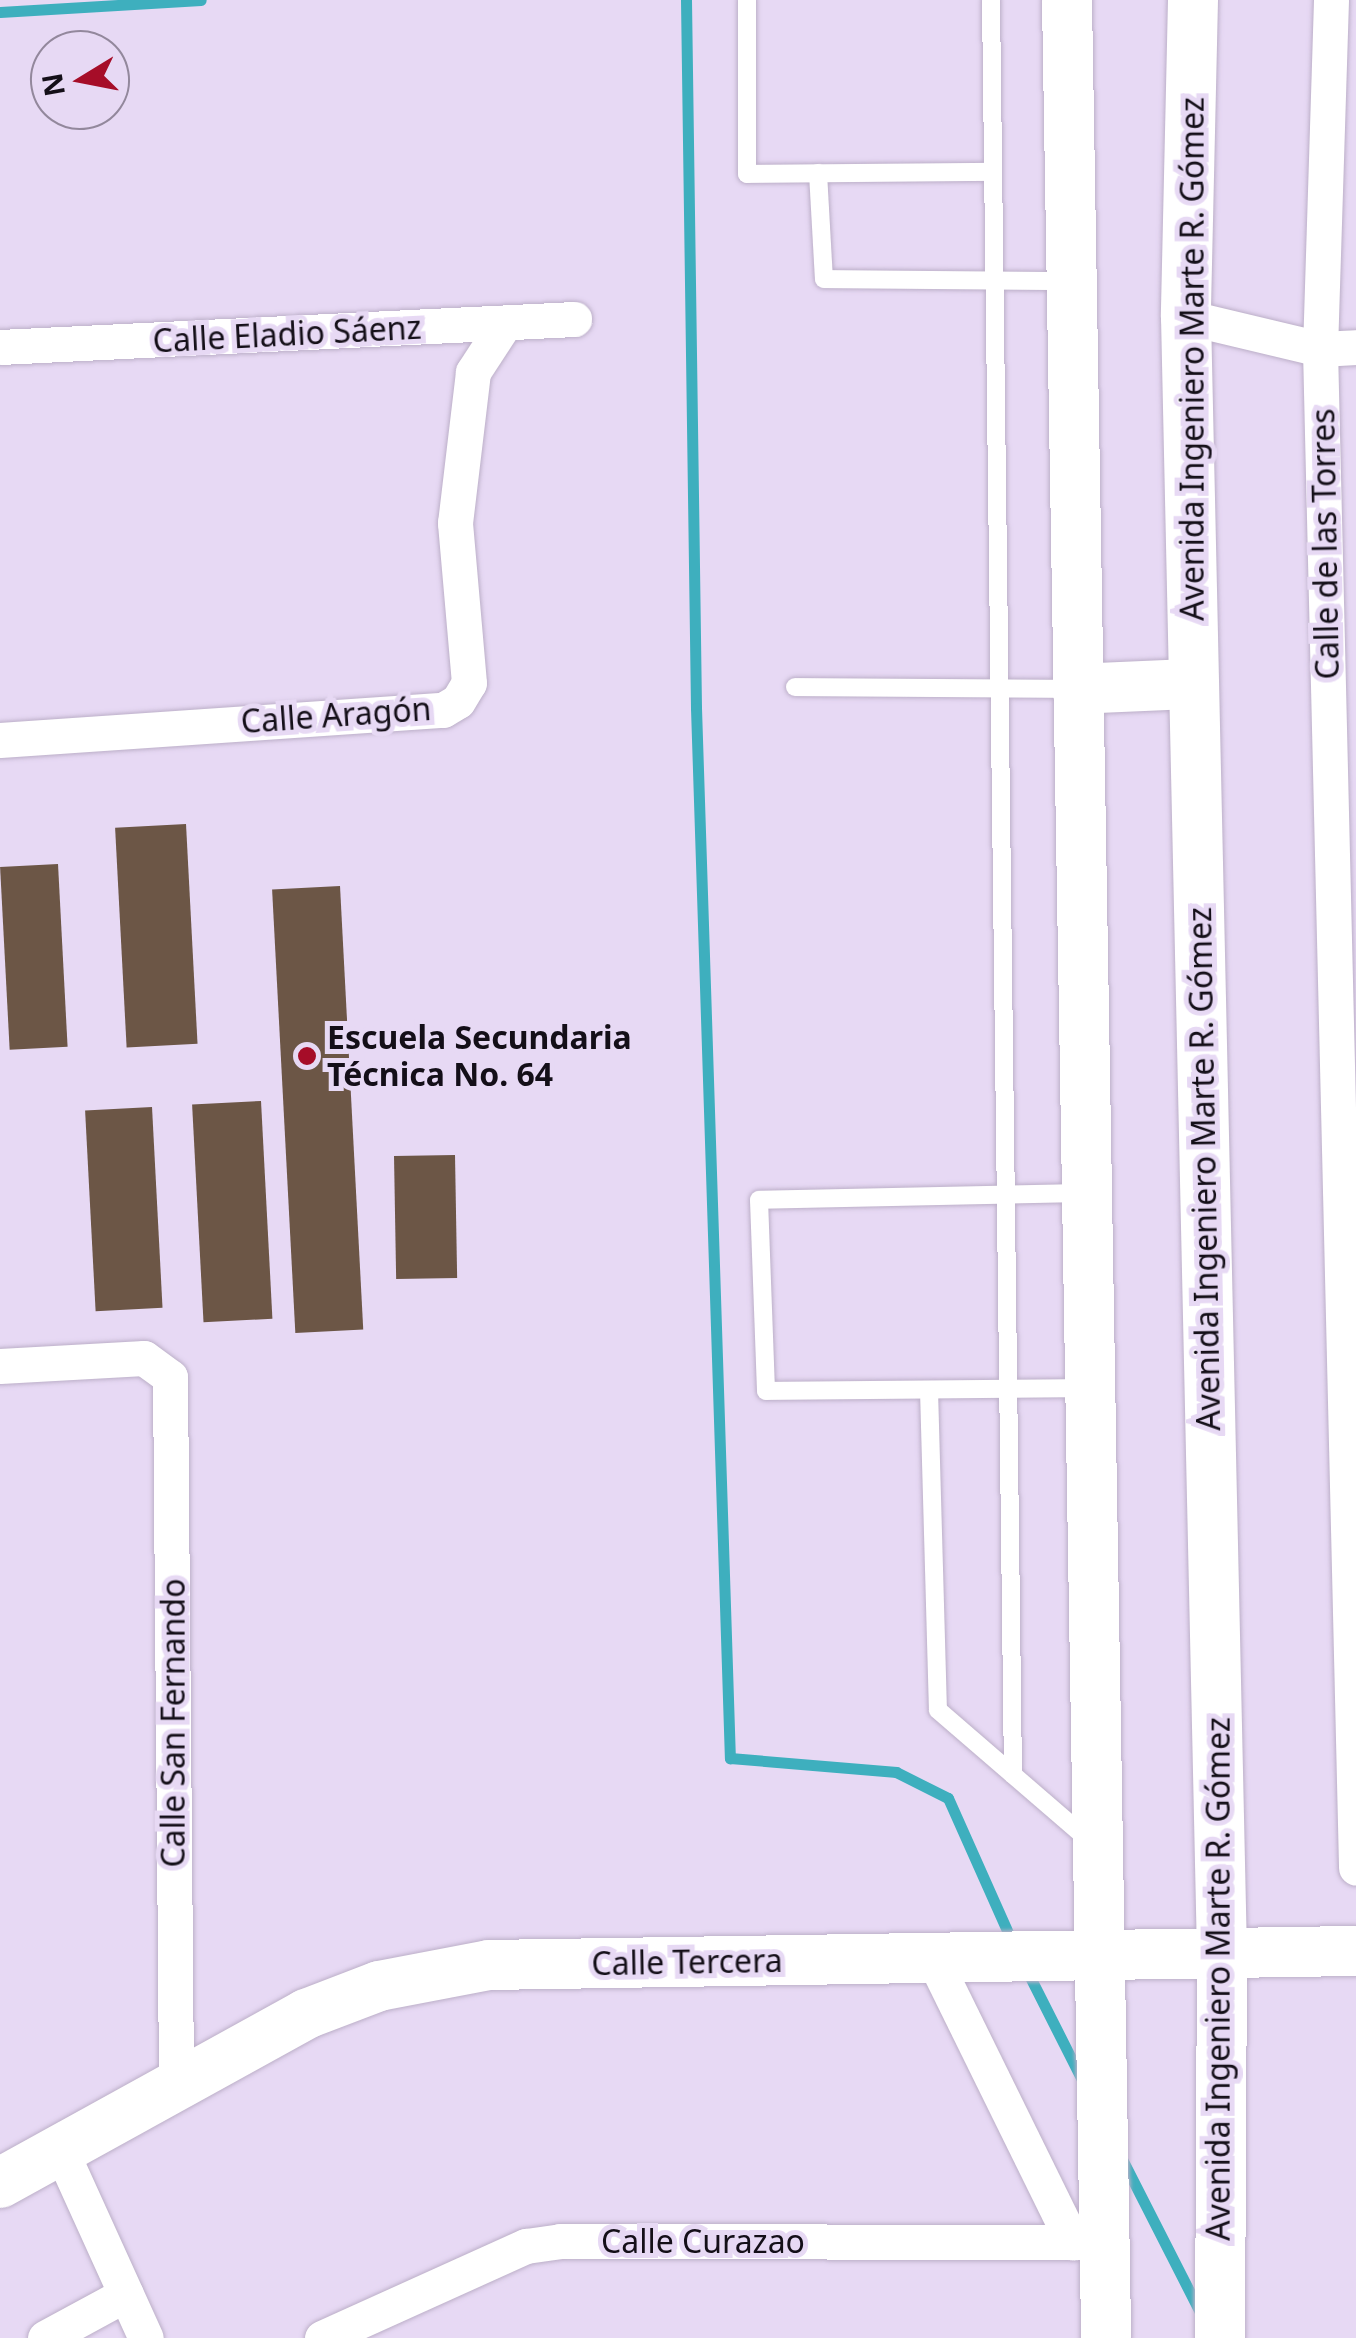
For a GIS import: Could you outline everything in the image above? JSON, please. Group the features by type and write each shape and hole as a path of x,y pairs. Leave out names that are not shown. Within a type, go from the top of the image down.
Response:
{"main road":[{"path":"1067,0 1094,1845 1077,1956 1097,2062 1101,2157 1088,2242 1106,2338"},
{"name":"Avenida Ingeniero Marte R. Gómez","path":"1193,0 1186,317 1222,1954 1220,2338"},
{"path":"1077,688 1194,684"},
{"name":"Calle Tercera","path":"61,2152 176,2084 361,1994 489,1966 1356,1952"},
{"path":"0,2182 61,2152"}],"street":[{"name":"Calle de las Torres","path":"1331,0 1320,349 1356,1868"},
{"path":"1186,317 1320,349 1356,347"},
{"name":"Calle Eladio Sáenz","path":"0,347 574,319"},
{"name":"Calle Aragón","path":"0,740 443,710 458,700 469,683 455,523 473,372 506,322"},
{"name":"Calle San Fernando","path":"0,1366 144,1358 162,1365 170,1378 176,2084"},
{"path":"934,1958 1088,2242"},
{"path":"61,2152 146,2338"},
{"name":"Calle Curazao","path":"322,2338 526,2246 560,2241 1088,2242"},
{"path":"46,2338 126,2294"}],"lane":[{"path":"747,0 747,174 992,172"},
{"path":"992,0 1000,1194 1014,1774"},
{"path":"818,173 824,279 1071,281"},
{"path":"795,687 1077,688"},
{"path":"1085,1193 760,1200 766,1392 1087,1388"},
{"path":"930,1390 938,1710 1094,1845"}],"building":[{"path":"186,824 198,1044 127,1047 115,828"},
{"path":"58,864 68,1047 10,1050 0,867"},
{"path":"340,886 363,1329 295,1333 272,890"},
{"path":"261,1101 272,1319 204,1322 192,1105"},
{"path":"152,1107 163,1308 96,1311 85,1111"},
{"path":"455,1155 457,1278 396,1279 394,1156"}],"waterway":[{"path":"0,12 201,0"},
{"path":"686,0 696,708 730,1758 896,1772 948,1798 1012,1942"},
{"path":"1025,1967 1082,2080"},
{"path":"1122,2159 1200,2312"}],"place":[{"name":"Escuela Secundaria Técnica No. 64","path":"307,1056"}]}
